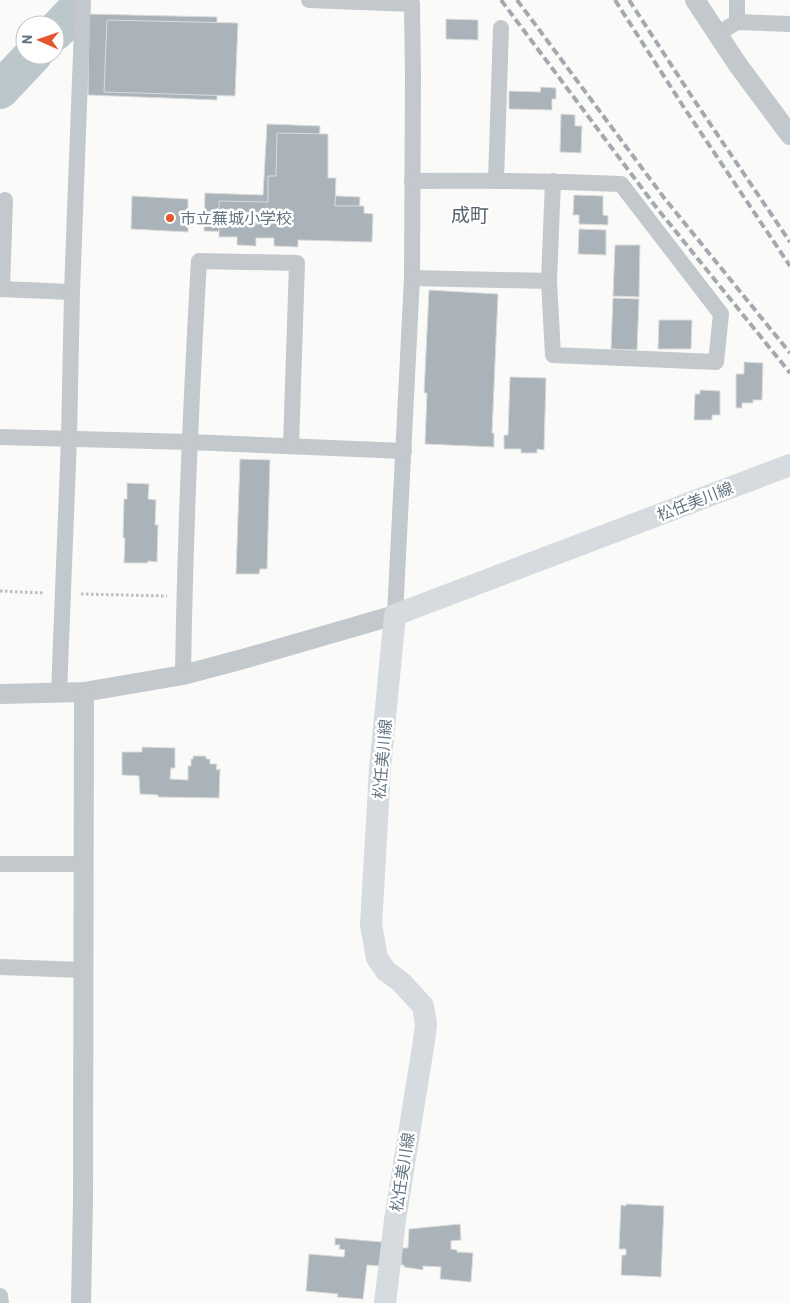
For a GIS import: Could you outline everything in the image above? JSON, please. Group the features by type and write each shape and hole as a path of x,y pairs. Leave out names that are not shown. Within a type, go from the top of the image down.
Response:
{"main road":[{"name":"松任美川線","path":"384,1303 426,1024 423,1006 401,982 386,971 377,958 371,925 380,770 395,615 790,465"}],"street":[{"path":"60,693 83,0"},
{"path":"0,694 84,692 183,675 395,615 412,278 412,4 311,0"},
{"path":"695,0 738,66 790,136"},
{"path":"737,0 737,22"},
{"path":"717,34 737,22 790,24"},
{"path":"496,180 501,28"},
{"path":"412,181 496,180 553,181 621,184 720,314 716,362 553,355 549,281 553,181"},
{"path":"5,200 1,289 72,292"},
{"path":"183,675 189,442 199,261 296,263 291,446"},
{"path":"412,278 549,281"},
{"path":"0,438 189,442 404,452"},
{"path":"81,1303 84,692"},
{"path":"0,864 84,864"},
{"path":"0,967 84,970"},
{"path":"0,1296 1,1303"}],"path":[{"path":"0,591 184,596"}],"building":[{"path":"89,14 217,17 217,100 88,95"},
{"path":"446,19 478,20 478,40 446,39"},
{"path":"107,20 238,23 235,96 104,92"},
{"path":"541,87 556,88 556,99 552,99 552,110 509,109 509,91 540,92"},
{"path":"561,114 575,115 575,126 582,126 581,153 560,152"},
{"path":"267,124 320,126 317,195 360,197 358,236 204,231 205,193 263,195"},
{"path":"277,133 328,134 328,178 336,178 335,206 364,206 364,213 373,214 372,242 298,240 298,247 274,246 274,238 256,238 256,246 237,245 237,237 219,237 219,201 268,202 268,176 276,176"},
{"path":"574,195 603,196 603,215 608,216 608,225 579,224 579,215 573,215"},
{"path":"132,196 188,199 188,232 131,229"},
{"path":"579,229 606,230 606,255 578,254"},
{"path":"615,245 640,245 639,297 613,296"},
{"path":"429,290 498,294 492,433 494,433 494,447 425,444 427,393 424,393"},
{"path":"613,298 639,299 637,350 611,349"},
{"path":"659,320 692,320 691,349 658,349"},
{"path":"744,362 763,363 762,400 753,400 753,403 742,403 742,408 736,408 736,374 744,374"},
{"path":"510,377 546,378 544,450 537,449 537,453 521,453 521,449 504,449 504,435 508,435"},
{"path":"700,390 720,391 720,415 712,415 712,420 694,420 695,394 700,394"},
{"path":"240,459 270,460 267,569 260,569 259,574 236,574"},
{"path":"127,483 149,484 148,499 156,500 155,525 158,525 157,562 124,563 124,499 127,499"},
{"path":"142,747 175,748 175,768 171,768 170,779 188,780 188,766 191,766 193,756 206,756 206,759 210,759 210,764 217,764 216,770 220,769 219,798 158,797 158,795 140,794 139,776 122,775 122,752 142,752"},
{"path":"626,1204 664,1206 661,1277 621,1275 622,1255 626,1255 626,1249 619,1249 621,1205 626,1206"},
{"path":"460,1224 461,1240 451,1241 451,1249 457,1250 457,1252 473,1253 471,1282 440,1279 441,1267 423,1266 423,1270 401,1265 402,1248 408,1248 409,1229"},
{"path":"335,1238 382,1242 380,1266 367,1265 363,1299 337,1297 338,1294 306,1291 309,1254 344,1257 345,1250 339,1249 340,1245 335,1245"}],"waterway":[{"path":"65,21 71,15"},
{"path":"0,90 24,65"}],"railway":[{"path":"501,0 656,207 790,373"},
{"path":"517,0 665,199 790,353"},
{"path":"615,0 790,266"},
{"path":"629,0 790,242"}],"place":[{"name":"市立蕪城小学校","path":"170,218"}],"district":[{"name":"成町","path":"470,215"}]}
